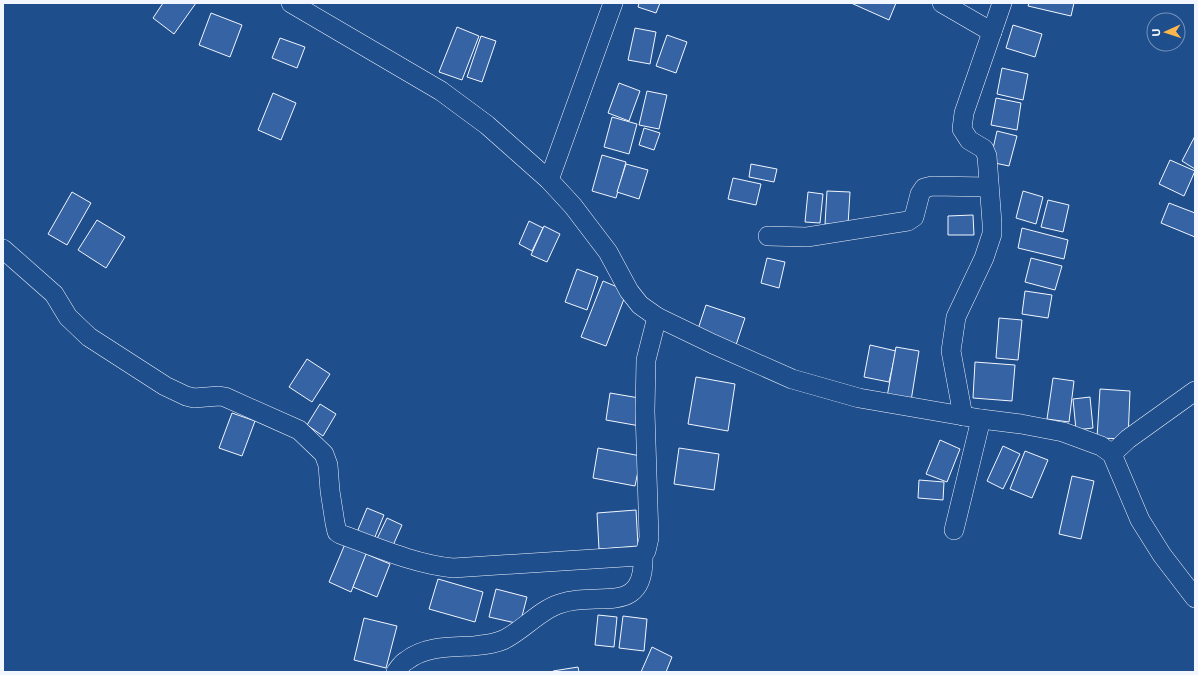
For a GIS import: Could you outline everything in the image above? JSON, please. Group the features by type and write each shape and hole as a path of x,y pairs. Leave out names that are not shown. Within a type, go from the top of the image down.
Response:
{"street":[{"path":"291,3 441,91 487,125 550,180 573,206 608,252 629,292 640,306 657,317 792,379 859,398 1063,432 1101,446 1112,454 1140,520 1162,555 1195,598"},
{"path":"550,180 613,3"},
{"path":"942,3 992,32"},
{"path":"954,530 972,418 951,351 956,317 984,258 992,234 987,156 984,148 969,140 962,129 964,112 1002,3"},
{"path":"768,236 807,237 908,221 914,217 920,194 924,188 932,186 989,187"},
{"path":"3,249 54,294 68,317 88,337 165,386 186,396 194,398 218,396 225,397 299,430 324,454 328,465 330,491 337,532 395,554 438,566 453,568 640,556 646,551 649,538 645,411 646,360 657,317"},
{"path":"1112,454 1128,439 1195,391"},
{"path":"396,672 405,661 423,651 438,647 484,645 503,640 544,612 559,604 584,599 622,598 636,590 644,569 643,554"}],"building":[{"path":"163,3 196,3 174,34 153,18"},
{"path":"639,3 660,3 656,13 638,7"},
{"path":"851,3 896,3 889,20"},
{"path":"1029,3 1074,3 1071,16 1028,6"},
{"path":"211,13 242,25 230,57 199,45"},
{"path":"1013,25 1042,34 1035,57 1006,48"},
{"path":"457,27 479,36 462,80 439,72"},
{"path":"635,28 656,32 650,64 628,60"},
{"path":"667,35 687,42 676,73 656,66"},
{"path":"481,36 496,41 482,82 467,77"},
{"path":"280,38 305,47 297,68 272,58"},
{"path":"1002,68 1028,74 1023,100 997,94"},
{"path":"619,83 640,91 629,121 608,113"},
{"path":"647,91 667,95 659,129 639,125"},
{"path":"273,93 296,103 281,140 258,130"},
{"path":"996,98 1021,103 1017,130 991,125"},
{"path":"612,117 637,124 629,154 604,147"},
{"path":"644,128 660,133 654,150 639,145"},
{"path":"997,131 1017,136 1009,166 990,162"},
{"path":"1195,136 1195,169 1182,161"},
{"path":"602,155 626,162 616,198 592,191"},
{"path":"1170,160 1195,171 1184,196 1159,184"},
{"path":"626,164 648,170 639,199 617,192"},
{"path":"751,164 777,169 774,182 749,177"},
{"path":"733,178 761,184 756,205 728,199"},
{"path":"827,191 850,192 848,225 825,224"},
{"path":"1023,191 1043,197 1036,224 1016,218"},
{"path":"72,192 91,203 67,245 48,234"},
{"path":"808,192 823,194 820,223 805,222"},
{"path":"1048,200 1069,205 1063,232 1041,227"},
{"path":"1169,203 1195,213 1195,237 1161,223"},
{"path":"973,215 974,235 948,235 948,216"},
{"path":"97,220 125,237 106,268 78,250"},
{"path":"529,221 543,228 532,251 519,244"},
{"path":"544,226 560,234 547,262 531,255"},
{"path":"1022,228 1068,240 1064,259 1018,248"},
{"path":"767,258 785,262 779,288 761,283"},
{"path":"1031,258 1062,266 1055,290 1025,282"},
{"path":"577,269 598,277 587,310 565,302"},
{"path":"603,281 627,291 606,346 581,337"},
{"path":"1025,291 1052,295 1048,318 1022,314"},
{"path":"706,305 745,318 736,345 697,332"},
{"path":"999,318 1022,320 1018,360 996,358"},
{"path":"870,345 896,351 889,382 864,377"},
{"path":"896,347 919,351 911,401 887,397"},
{"path":"307,359 330,374 312,402 289,387"},
{"path":"975,362 1015,365 1012,401 973,398"},
{"path":"696,377 735,384 728,431 688,424"},
{"path":"1053,378 1074,381 1069,422 1047,419"},
{"path":"1100,389 1130,391 1128,439 1097,438"},
{"path":"610,393 645,399 640,426 606,420"},
{"path":"1090,397 1093,428 1076,430 1073,399"},
{"path":"320,404 336,414 323,436 307,425"},
{"path":"232,413 255,421 242,456 219,448"},
{"path":"940,440 960,449 947,482 926,474"},
{"path":"1003,446 1020,454 1003,489 987,481"},
{"path":"598,448 641,456 635,486 593,478"},
{"path":"679,448 719,454 714,490 674,484"},
{"path":"1025,451 1048,460 1032,498 1010,489"},
{"path":"1072,476 1094,481 1081,539 1059,534"},
{"path":"919,480 944,482 943,500 918,498"},
{"path":"367,508 384,515 372,544 355,537"},
{"path":"636,510 638,546 599,549 597,513"},
{"path":"387,518 402,525 391,550 375,543"},
{"path":"345,544 367,553 351,592 329,582"},
{"path":"366,554 390,564 377,597 353,587"},
{"path":"438,579 483,592 475,622 429,609"},
{"path":"496,589 527,597 520,624 489,617"},
{"path":"598,615 617,617 614,647 595,645"},
{"path":"623,616 647,619 644,651 619,648"},
{"path":"364,618 397,626 386,668 354,660"},
{"path":"652,647 672,657 666,672 641,672"},
{"path":"578,667 579,672 553,671"}]}
